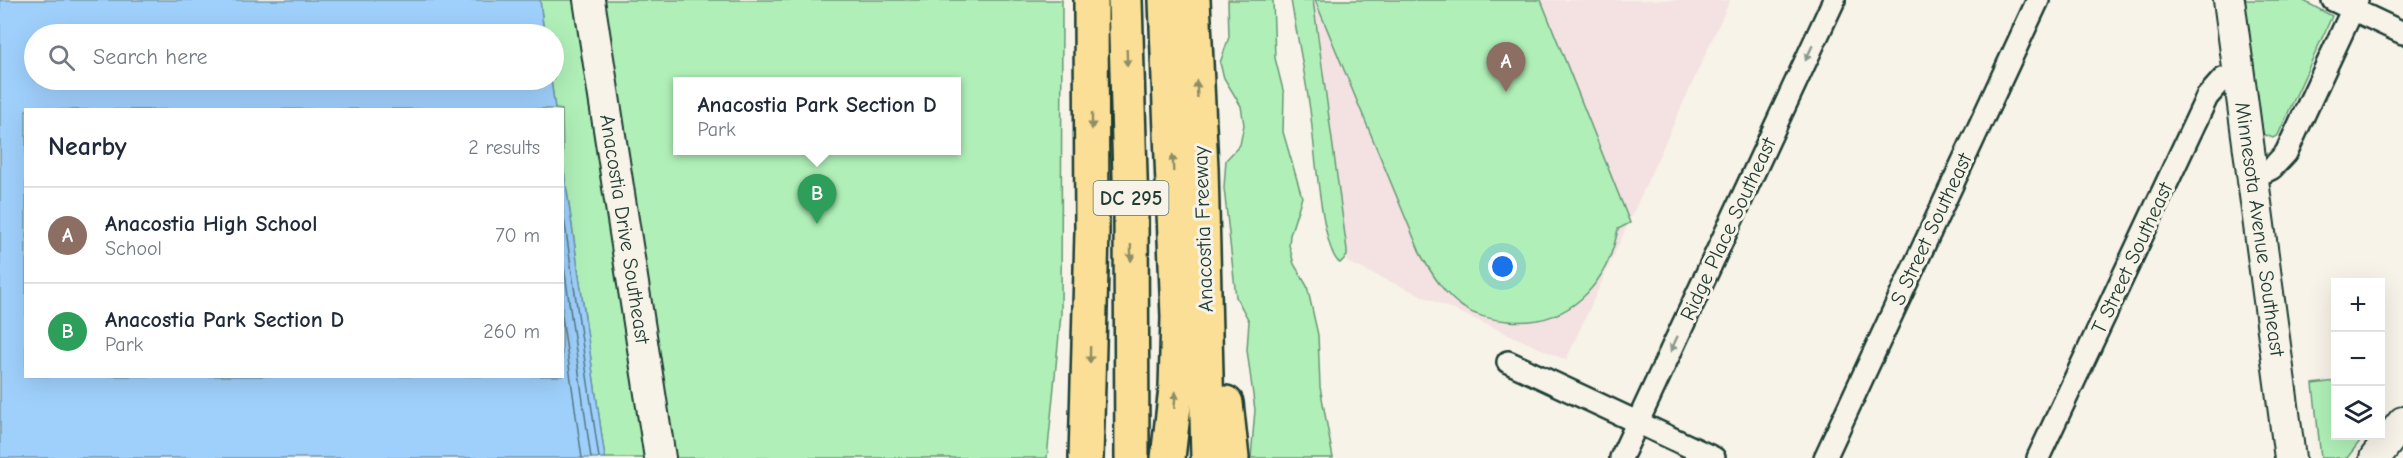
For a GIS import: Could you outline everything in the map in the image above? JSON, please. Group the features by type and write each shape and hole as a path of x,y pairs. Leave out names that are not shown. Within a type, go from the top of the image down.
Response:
{"highway":[{"path":"1086,448 1092,232 1091,0"},
{"name":"DC 295","path":"1125,0 1133,395 1132,458"},
{"path":"1166,0 1178,317 1176,387 1168,458"},
{"name":"Anacostia Freeway","path":"1193,0 1201,168 1208,458"},
{"path":"1201,168 1232,458"}],"main road":[{"name":"Anacostia Drive Southeast","path":"589,0 660,458"},
{"name":"Minnesota Avenue Southeast","path":"2229,0 2290,458"},
{"path":"2375,458 2403,422"}],"street":[{"name":"Ridge Place Southeast","path":"1621,458 1834,0"},
{"name":"S Street Southeast","path":"1825,458 2038,0"},
{"path":"2332,0 2355,5 2403,33"},
{"path":"2254,177 2272,168 2286,153 2355,5"},
{"name":"T Street Southeast","path":"2038,458 2207,97 2223,79 2240,73"},
{"path":"1508,362 1714,458"}],"shaded area":[{"path":"1310,0 1730,0 1566,360 1347,262"}],"green space":[{"path":"540,0 1062,0 1061,314 1047,458 605,458 564,170 564,108 555,108 552,90 564,90 564,24 543,24"},
{"path":"1228,0 1273,0 1275,58 1284,94 1283,132 1302,197 1289,245 1294,264 1307,286 1318,335 1320,387 1333,458 1251,458 1255,410 1247,350 1249,321 1236,297 1224,188 1226,160 1240,145 1244,125 1241,106 1224,78 1220,63 1229,37"},
{"path":"1291,0 1313,0 1347,250 1347,256 1340,263 1333,255 1323,217 1308,96"},
{"path":"1315,0 1541,0 1630,223 1618,229 1605,268 1582,298 1567,309 1549,317 1530,321 1508,321 1485,317 1469,311 1445,291 1421,255"},
{"path":"2245,0 2302,0 2332,16 2278,135 2273,138 2263,134"},
{"path":"2331,382 2331,440 2361,440 2347,458 2321,458 2313,384"}],"water":[{"path":"0,0 540,0 543,24 24,24 24,90 552,90 555,108 24,108 24,378 564,378 564,170 605,458 0,458"}],"place":[{"name":"Anacostia High School","path":"1506,92"},
{"name":"Anacostia Park Section D","path":"817,224"}]}
